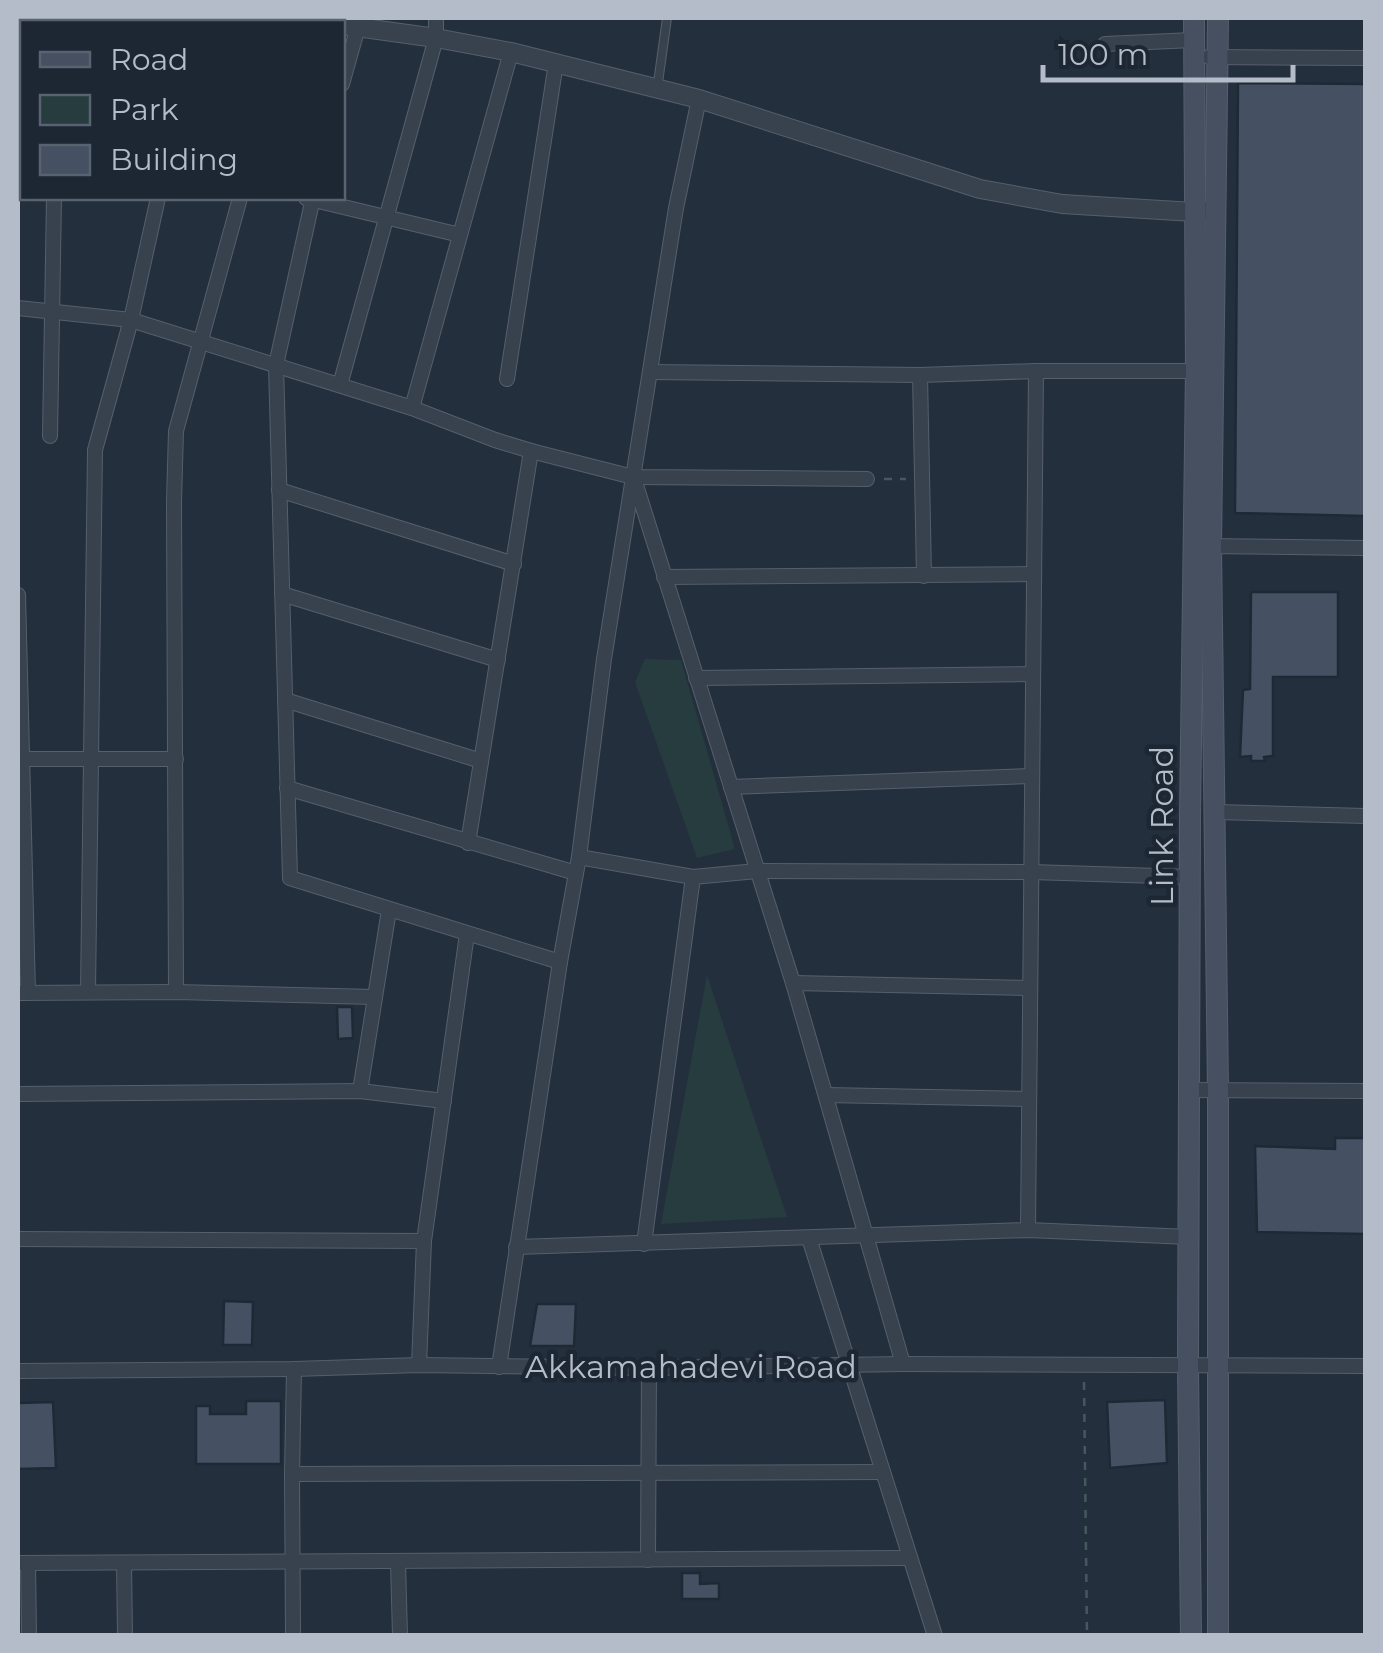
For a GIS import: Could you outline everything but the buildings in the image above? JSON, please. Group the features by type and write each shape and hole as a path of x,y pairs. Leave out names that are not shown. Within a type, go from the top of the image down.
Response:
{"main road":[{"name":"Link Road","path":"1191,1636 1191,877 1202,546 1196,371 1194,18"},
{"path":"1218,18 1216,210 1202,546 1216,812 1218,1636"}],"street":[{"path":"340,386 436,38 436,18"},
{"path":"345,62 350,26 436,38 512,52 699,99 980,189 1062,204 1216,210"},
{"path":"1105,44 1194,49 1218,58 1366,58"},
{"path":"412,408 512,52"},
{"path":"507,379 556,63"},
{"path":"499,1367 579,858 604,659 676,208 699,99"},
{"path":"50,436 54,200"},
{"path":"88,992 95,450 158,200"},
{"path":"176,992 176,431 239,200"},
{"path":"310,200 276,366 290,878 560,962"},
{"path":"318,200 460,235"},
{"path":"18,308 130,320 412,408 495,440 633,477 867,479"},
{"path":"1028,1230 1036,371"},
{"path":"650,372 920,375 1196,371"},
{"path":"920,375 924,576"},
{"path":"468,843 532,451"},
{"path":"633,477 793,983 903,1364"},
{"path":"279,490 514,564"},
{"path":"1202,546 1366,548"},
{"path":"664,576 1034,574"},
{"path":"282,594 498,660"},
{"path":"18,596 23,992 375,997"},
{"path":"696,678 1033,674"},
{"path":"285,700 481,762"},
{"path":"21,759 176,759"},
{"path":"731,787 1032,776"},
{"path":"287,788 576,873"},
{"path":"1216,812 1366,816"},
{"path":"579,858 693,877 757,871 1191,877"},
{"path":"644,1244 693,877"},
{"path":"360,1090 390,910"},
{"path":"419,1365 424,1241 468,934"},
{"path":"793,983 1030,988"},
{"path":"18,1094 360,1090 444,1101"},
{"path":"1190,1090 1366,1091"},
{"path":"826,1095 1029,1099"},
{"path":"516,1247 1028,1230 1189,1238"},
{"path":"809,1238 935,1636"},
{"path":"18,1240 424,1241"},
{"name":"Akkamahadevi Road","path":"18,1372 419,1365 1366,1366"},
{"path":"648,1560 649,1368"},
{"path":"293,1636 294,1369"},
{"path":"292,1474 883,1472"},
{"path":"30,1636 23,1563 910,1558"},
{"path":"398,1562 400,1636"},
{"path":"124,1563 125,1636"}],"lane":[{"path":"656,90 667,18"}],"path":[{"path":"867,479 922,480"},
{"path":"1084,1366 1087,1636"}],"green space":[{"path":"645,659 681,660 735,849 697,858 635,682"},
{"path":"707,975 787,1217 661,1224"}]}
